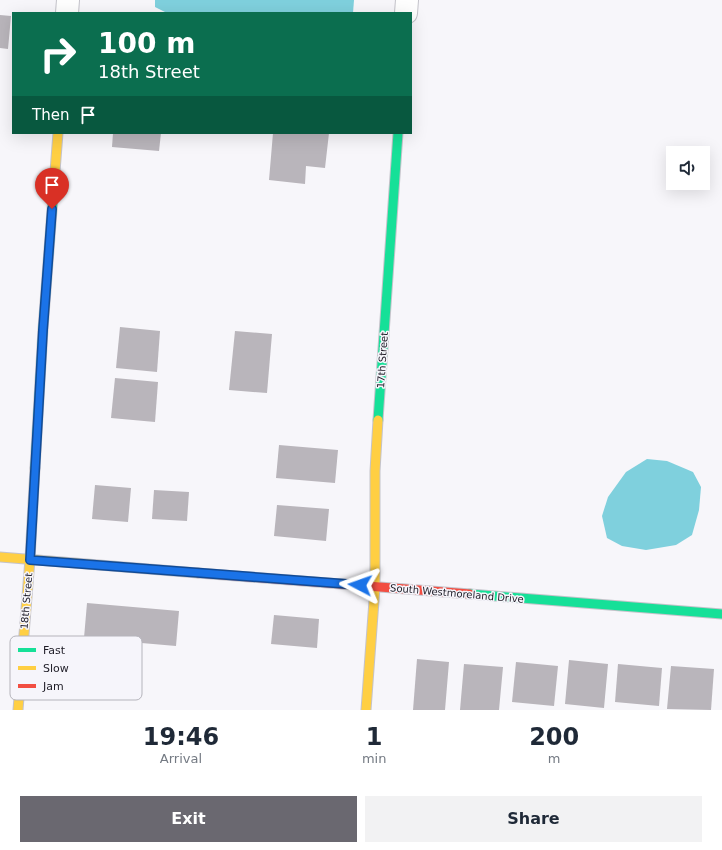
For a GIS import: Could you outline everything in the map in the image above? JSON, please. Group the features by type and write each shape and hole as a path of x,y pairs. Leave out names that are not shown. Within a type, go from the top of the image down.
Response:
{"street":[{"path":"67,12 68,0"},
{"path":"406,12 407,0"},
{"name":"18th Street","path":"24,636 30,560 43,330 58,134"},
{"name":"17th Street","path":"366,710 375,587 375,471 398,134"},
{"name":"South Westmoreland Drive","path":"0,557 722,614"},
{"name":"18th Street","path":"18,710 19,700"}],"water":[{"path":"155,0 354,0 353,12 165,12 155,7"},
{"path":"647,459 667,461 693,472 701,487 699,510 692,535 676,545 646,550 622,546 607,538 602,516 608,497 626,472"}],"building":[{"path":"0,15 11,16 8,49 0,48"},
{"path":"113,134 161,134 159,151 112,147"},
{"path":"273,134 329,134 325,168 306,166 305,184 269,180"},
{"path":"120,327 160,331 157,372 116,368"},
{"path":"235,331 272,334 267,393 229,390"},
{"path":"115,378 158,382 155,422 111,418"},
{"path":"279,445 338,450 335,483 276,478"},
{"path":"95,485 131,488 128,522 92,519"},
{"path":"154,490 189,492 187,521 152,519"},
{"path":"277,505 329,509 326,541 274,536"},
{"path":"87,603 179,611 176,646 142,643 142,636 84,636"},
{"path":"274,615 319,619 317,648 271,644"},
{"path":"417,659 449,662 445,710 413,710"},
{"path":"569,660 608,664 604,708 565,704"},
{"path":"516,662 558,666 554,706 512,702"},
{"path":"464,664 503,667 499,710 460,710"},
{"path":"618,664 662,668 659,706 615,702"},
{"path":"671,666 714,669 711,710 667,709"}],"traffic: fast":[{"path":"378,420 398,134"},
{"path":"35,468 43,329 53,197"},
{"path":"470,594 722,614"}],"traffic: slow":[{"path":"53,197 58,134"},
{"path":"366,710 375,587 375,471 378,420"},
{"path":"24,636 35,468"},
{"path":"0,557 198,573"},
{"path":"18,710 19,700"}],"traffic: jam":[{"path":"198,573 470,594"}],"route":[{"path":"52,209 43,330 30,560 360,585"}]}
